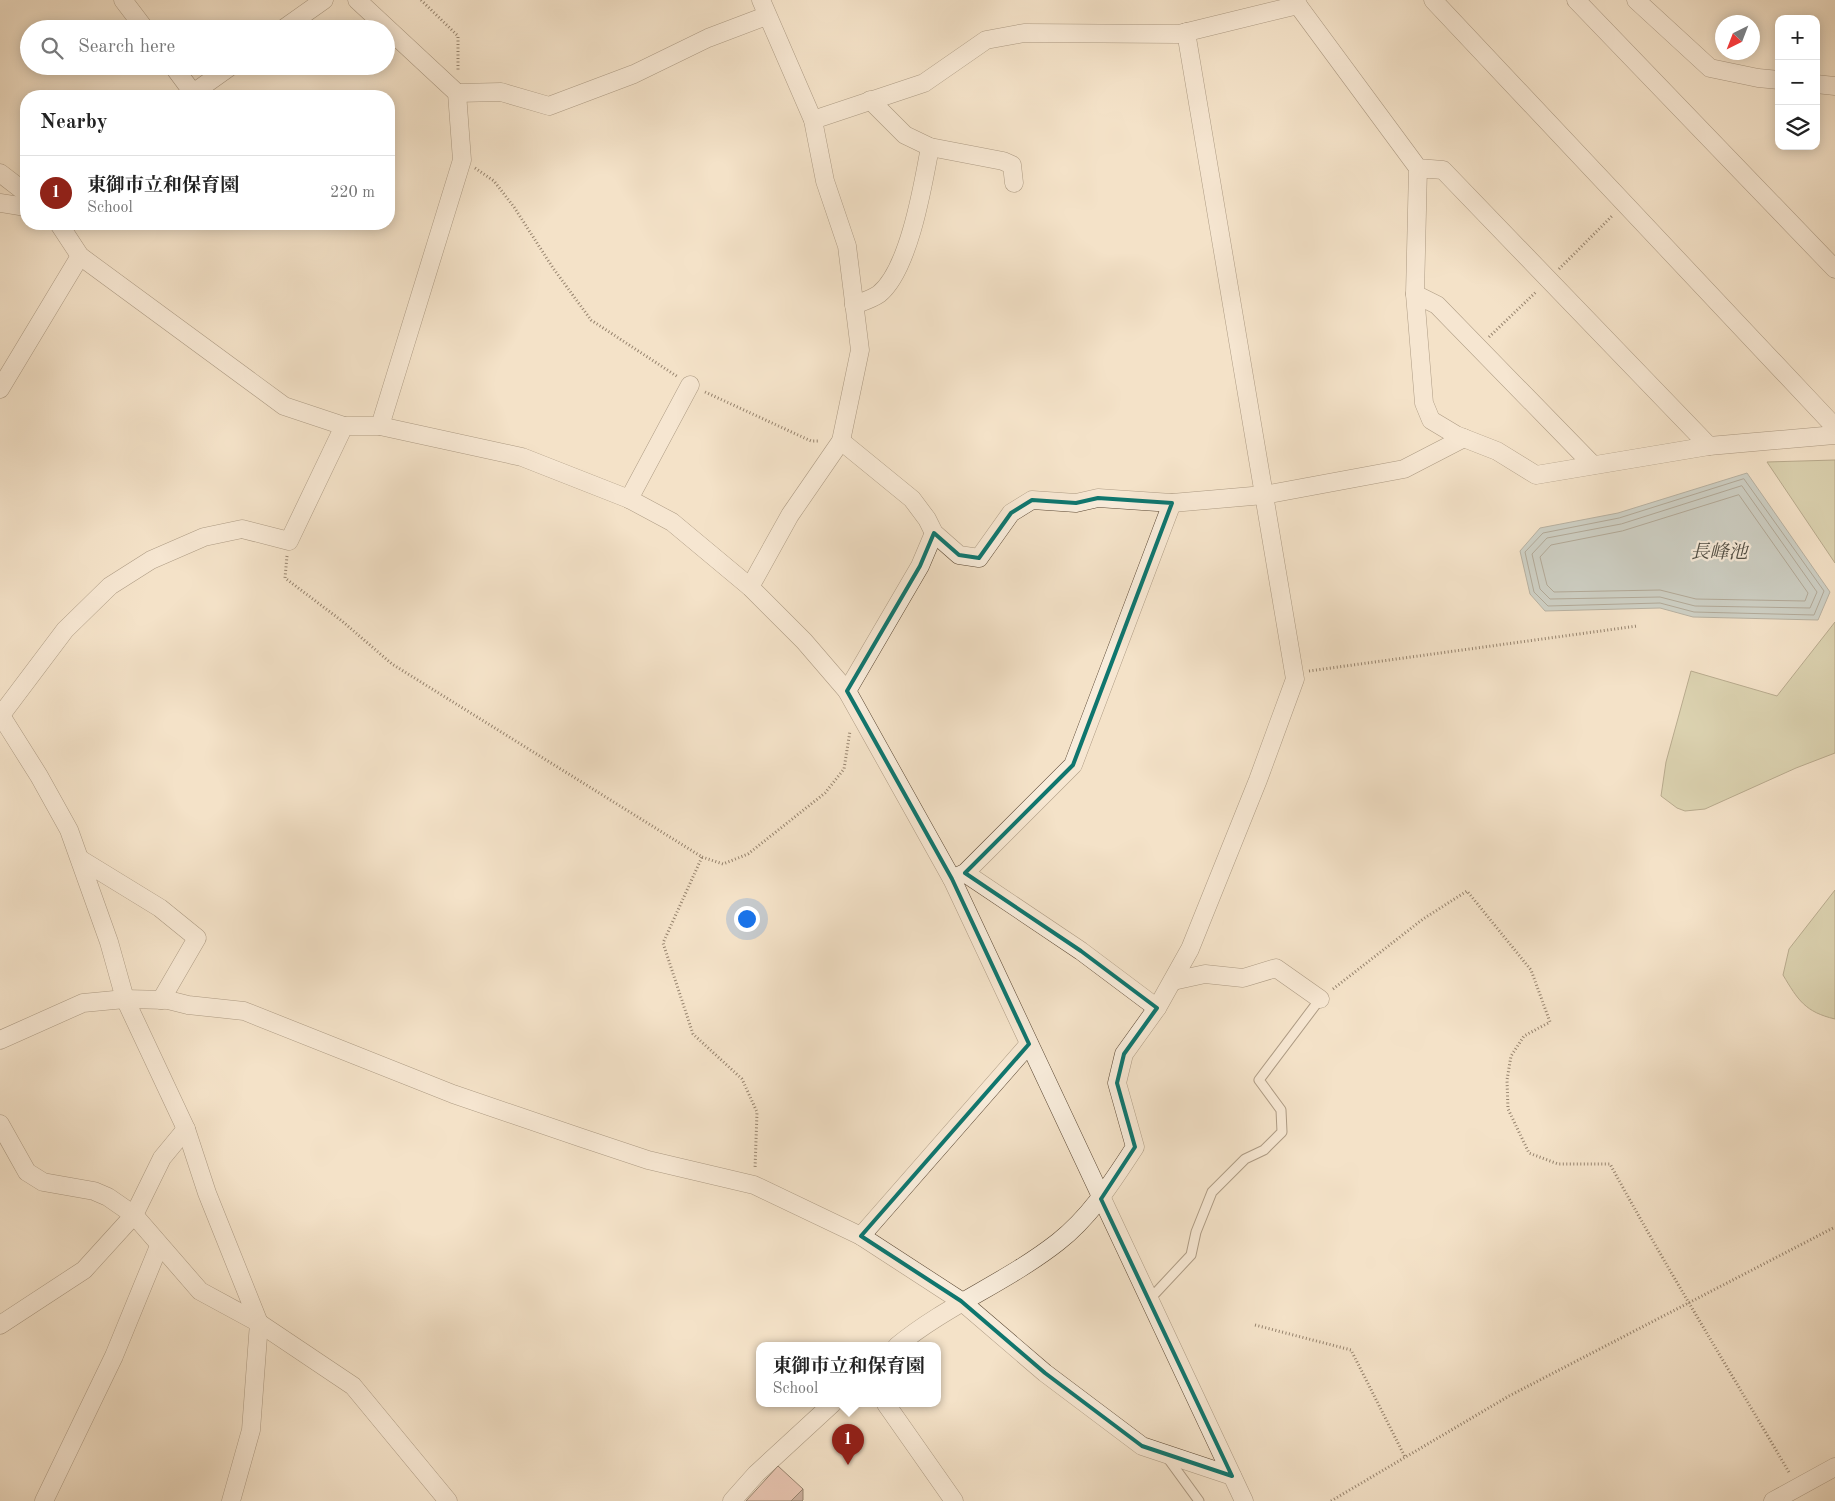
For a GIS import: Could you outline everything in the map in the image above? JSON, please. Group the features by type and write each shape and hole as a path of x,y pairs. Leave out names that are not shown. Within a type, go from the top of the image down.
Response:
{"street":[{"path":"123,0 138,20"},
{"path":"296,20 324,0"},
{"path":"357,0 379,20"},
{"path":"1433,0 1835,427"},
{"path":"1576,0 1835,268"},
{"path":"1636,0 1710,68 1775,79"},
{"path":"813,120 924,83 986,40 1024,32 1186,32 1296,3 1418,168 1415,294 1424,403 1431,420 1464,438 1497,451 1536,475 1709,446 1835,435"},
{"path":"457,93 501,92 549,106 634,74 764,8 813,120 826,181 847,246 860,350 841,442 790,515 750,587"},
{"path":"902,1342 922,1326 961,1301 1009,1276 1058,1242 1085,1218 1101,1199 1135,1147 1117,1083 1124,1054 1157,1008 1190,949 1258,780 1295,678 1186,32"},
{"path":"380,426 462,160 457,93 395,35"},
{"path":"179,75 188,90"},
{"path":"198,90 219,75"},
{"path":"1820,84 1835,86"},
{"path":"870,100 905,135 930,147 1003,161 1012,165 1014,183"},
{"path":"854,305 878,295 892,280 920,202 930,147"},
{"path":"1418,168 1443,170 1709,446"},
{"path":"0,173 20,188"},
{"path":"0,203 20,206"},
{"path":"63,230 80,256 284,406 344,426 380,426 522,457 629,499 672,522 750,587 804,640 847,691 958,876 1029,1044 1244,1501"},
{"path":"0,389 80,256"},
{"path":"1415,294 1437,305 1594,465"},
{"path":"629,499 690,385"},
{"path":"231,1501 251,1430 259,1323 207,1193 186,1129 125,999 109,942 80,859 55,803 1,715 65,630 110,586 150,560 204,537 242,529 289,541 344,426"},
{"path":"841,442 912,499 927,519 934,533 959,555 979,558 1011,513 1032,500 1076,503 1098,498 1172,503 1264,495 1404,468 1464,438"},
{"path":"958,876 1073,765 1172,503"},
{"path":"847,691 920,566 934,533"},
{"path":"80,859 160,908 197,938 161,1000"},
{"path":"958,876 1081,950 1157,1008"},
{"path":"1173,981 1205,974 1243,978 1276,968 1320,999"},
{"path":"0,1040 82,1003 125,999 161,1000 244,1011 453,1094 648,1160 754,1185 861,1236 961,1301 1045,1373 1142,1446 1232,1476"},
{"path":"861,1236 1029,1044"},
{"path":"0,1124 27,1172 43,1182 94,1192 108,1197 134,1215 158,1246 200,1291 259,1323 353,1386 448,1501"},
{"path":"0,1325 84,1270 134,1215 162,1158 186,1129"},
{"path":"44,1501 114,1356 158,1246"},
{"path":"732,1501 756,1474 829,1407"},
{"path":"888,1407 954,1501"},
{"path":"1773,1501 1835,1467"}],"lane":[{"path":"1149,1300 1191,1256 1196,1232 1212,1192 1245,1159 1264,1150 1282,1132 1281,1110 1259,1080 1320,999"},
{"path":"1164,1453 1199,1501"}],"path":[{"path":"421,0 458,36 457,93"},
{"path":"462,160 494,181 514,207 552,268 591,320 690,385 811,441 841,442"},
{"path":"1479,347 1624,204"},
{"path":"289,541 284,578 342,621 392,664 702,857 723,864 748,854 825,793 844,769 851,724 856,707"},
{"path":"1294,673 1637,626"},
{"path":"702,857 663,943 693,1034 742,1079 757,1112 754,1185"},
{"path":"1320,999 1423,919 1467,891 1531,970 1550,1022 1524,1036 1511,1056 1507,1080 1508,1109 1529,1153 1558,1164 1610,1164 1653,1244 1691,1303 1797,1488"},
{"path":"1331,1501 1509,1396 1835,1227"},
{"path":"1255,1325 1351,1350 1405,1457"}],"highlighted area":[{"path":"1098,498 1172,503 1073,765 965,873 1081,951 1157,1008 1124,1054 1117,1083 1135,1147 1101,1199 1232,1476 1142,1446 1045,1373 961,1301 861,1236 1029,1044 952,879 847,691 920,566 934,533 959,555 979,558 1011,513 1032,500 1076,503"}],"green space":[{"path":"1835,460 1835,563 1767,462"},
{"path":"1835,622 1835,753 1796,768 1705,809 1685,811 1677,808 1661,796 1666,762 1691,671 1777,696"},
{"path":"1835,890 1835,1019 1816,1013 1803,1004 1783,975 1789,949"}],"water":[{"name":"長峰池","path":"1747,473 1830,592 1818,620 1693,617 1660,608 1545,611 1530,594 1520,551 1540,528 1618,513"}],"building":[{"path":"778,1466 803,1489 791,1501 746,1501"}],"place":[{"name":"東御市立和保育園","path":"848,1465"}]}
